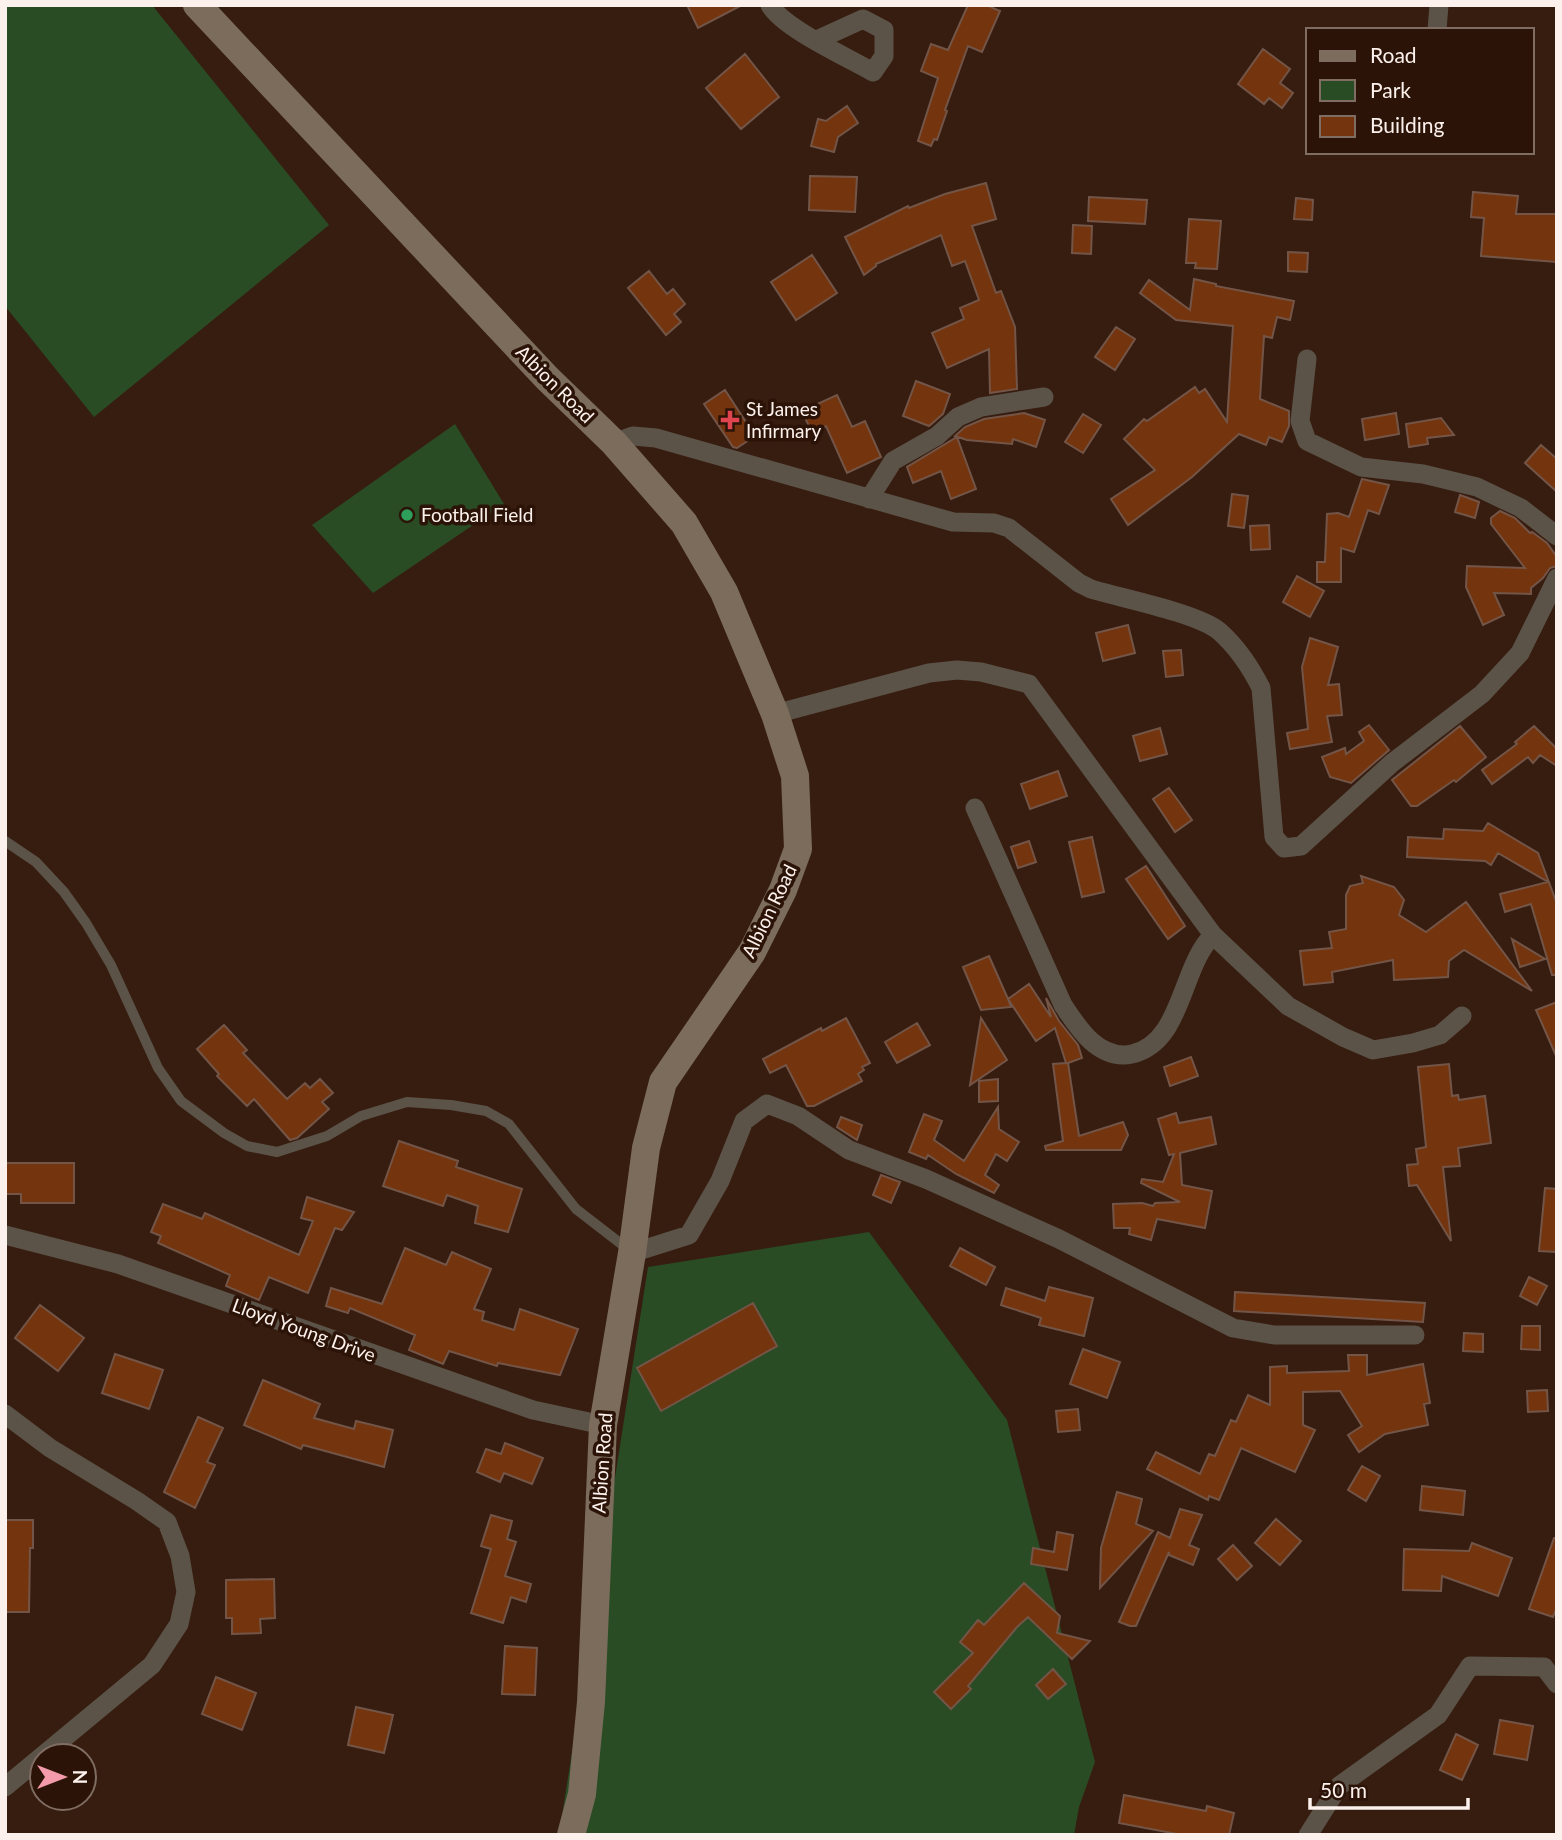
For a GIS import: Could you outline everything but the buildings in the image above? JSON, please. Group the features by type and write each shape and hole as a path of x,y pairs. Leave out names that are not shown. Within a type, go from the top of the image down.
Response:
{"street":[{"name":"Albion Road","path":"197,5 547,377 614,443 684,523 724,592 775,714 795,776 798,849 783,891 752,952 663,1082 646,1149 632,1253 603,1425 591,1702 582,1794 571,1835"},
{"path":"770,5 775,14 817,40"},
{"path":"1437,28 1439,5"},
{"path":"1307,359 1300,421 1307,441 1360,467 1423,474 1477,487 1521,508 1557,536"},
{"path":"869,499 893,461 937,436 958,417 981,407 1044,397"},
{"path":"614,443 633,436 656,438 953,522 994,523 1009,528 1079,583 1091,589 1200,621 1219,631 1254,674 1261,688 1274,837 1284,848 1301,846 1392,763 1482,694 1520,653 1557,578"},
{"path":"775,714 929,673 957,670 981,672 1029,684 1213,935 1288,1006 1343,1037 1373,1050 1440,1035 1462,1016"},
{"path":"975,808 1062,1005 1079,1030 1113,1055 1144,1051 1159,1039 1175,1014 1197,955 1213,935"},
{"path":"632,1253 689,1235 720,1181 744,1121 767,1104 798,1116 849,1150 926,1179 1059,1239 1233,1328 1275,1335 1415,1335"},
{"name":"Lloyd Young Drive","path":"5,1235 118,1264 533,1410 603,1425"},
{"path":"5,1414 50,1448 167,1522 180,1556 186,1592 179,1624 152,1665 5,1787"},
{"path":"1308,1835 1339,1786 1438,1716 1470,1667 1544,1667 1557,1684"}],"lane":[{"path":"5,841 36,862 64,892 111,965 158,1068 181,1101 224,1133 247,1146 277,1152 327,1136 361,1116 407,1102 452,1105 486,1111 509,1124 576,1209 632,1253"}],"green space":[{"path":"5,5 152,5 329,225 94,417 5,306"},
{"name":"Football Field","path":"455,424 504,504 373,593 312,525"},
{"path":"869,1232 1007,1420 1095,1762 1079,1807 1074,1835 559,1835 648,1267"}],"place":[{"name":"St James Infirmary","path":"730,420"},
{"name":"Football Field","path":"407,515"}]}
